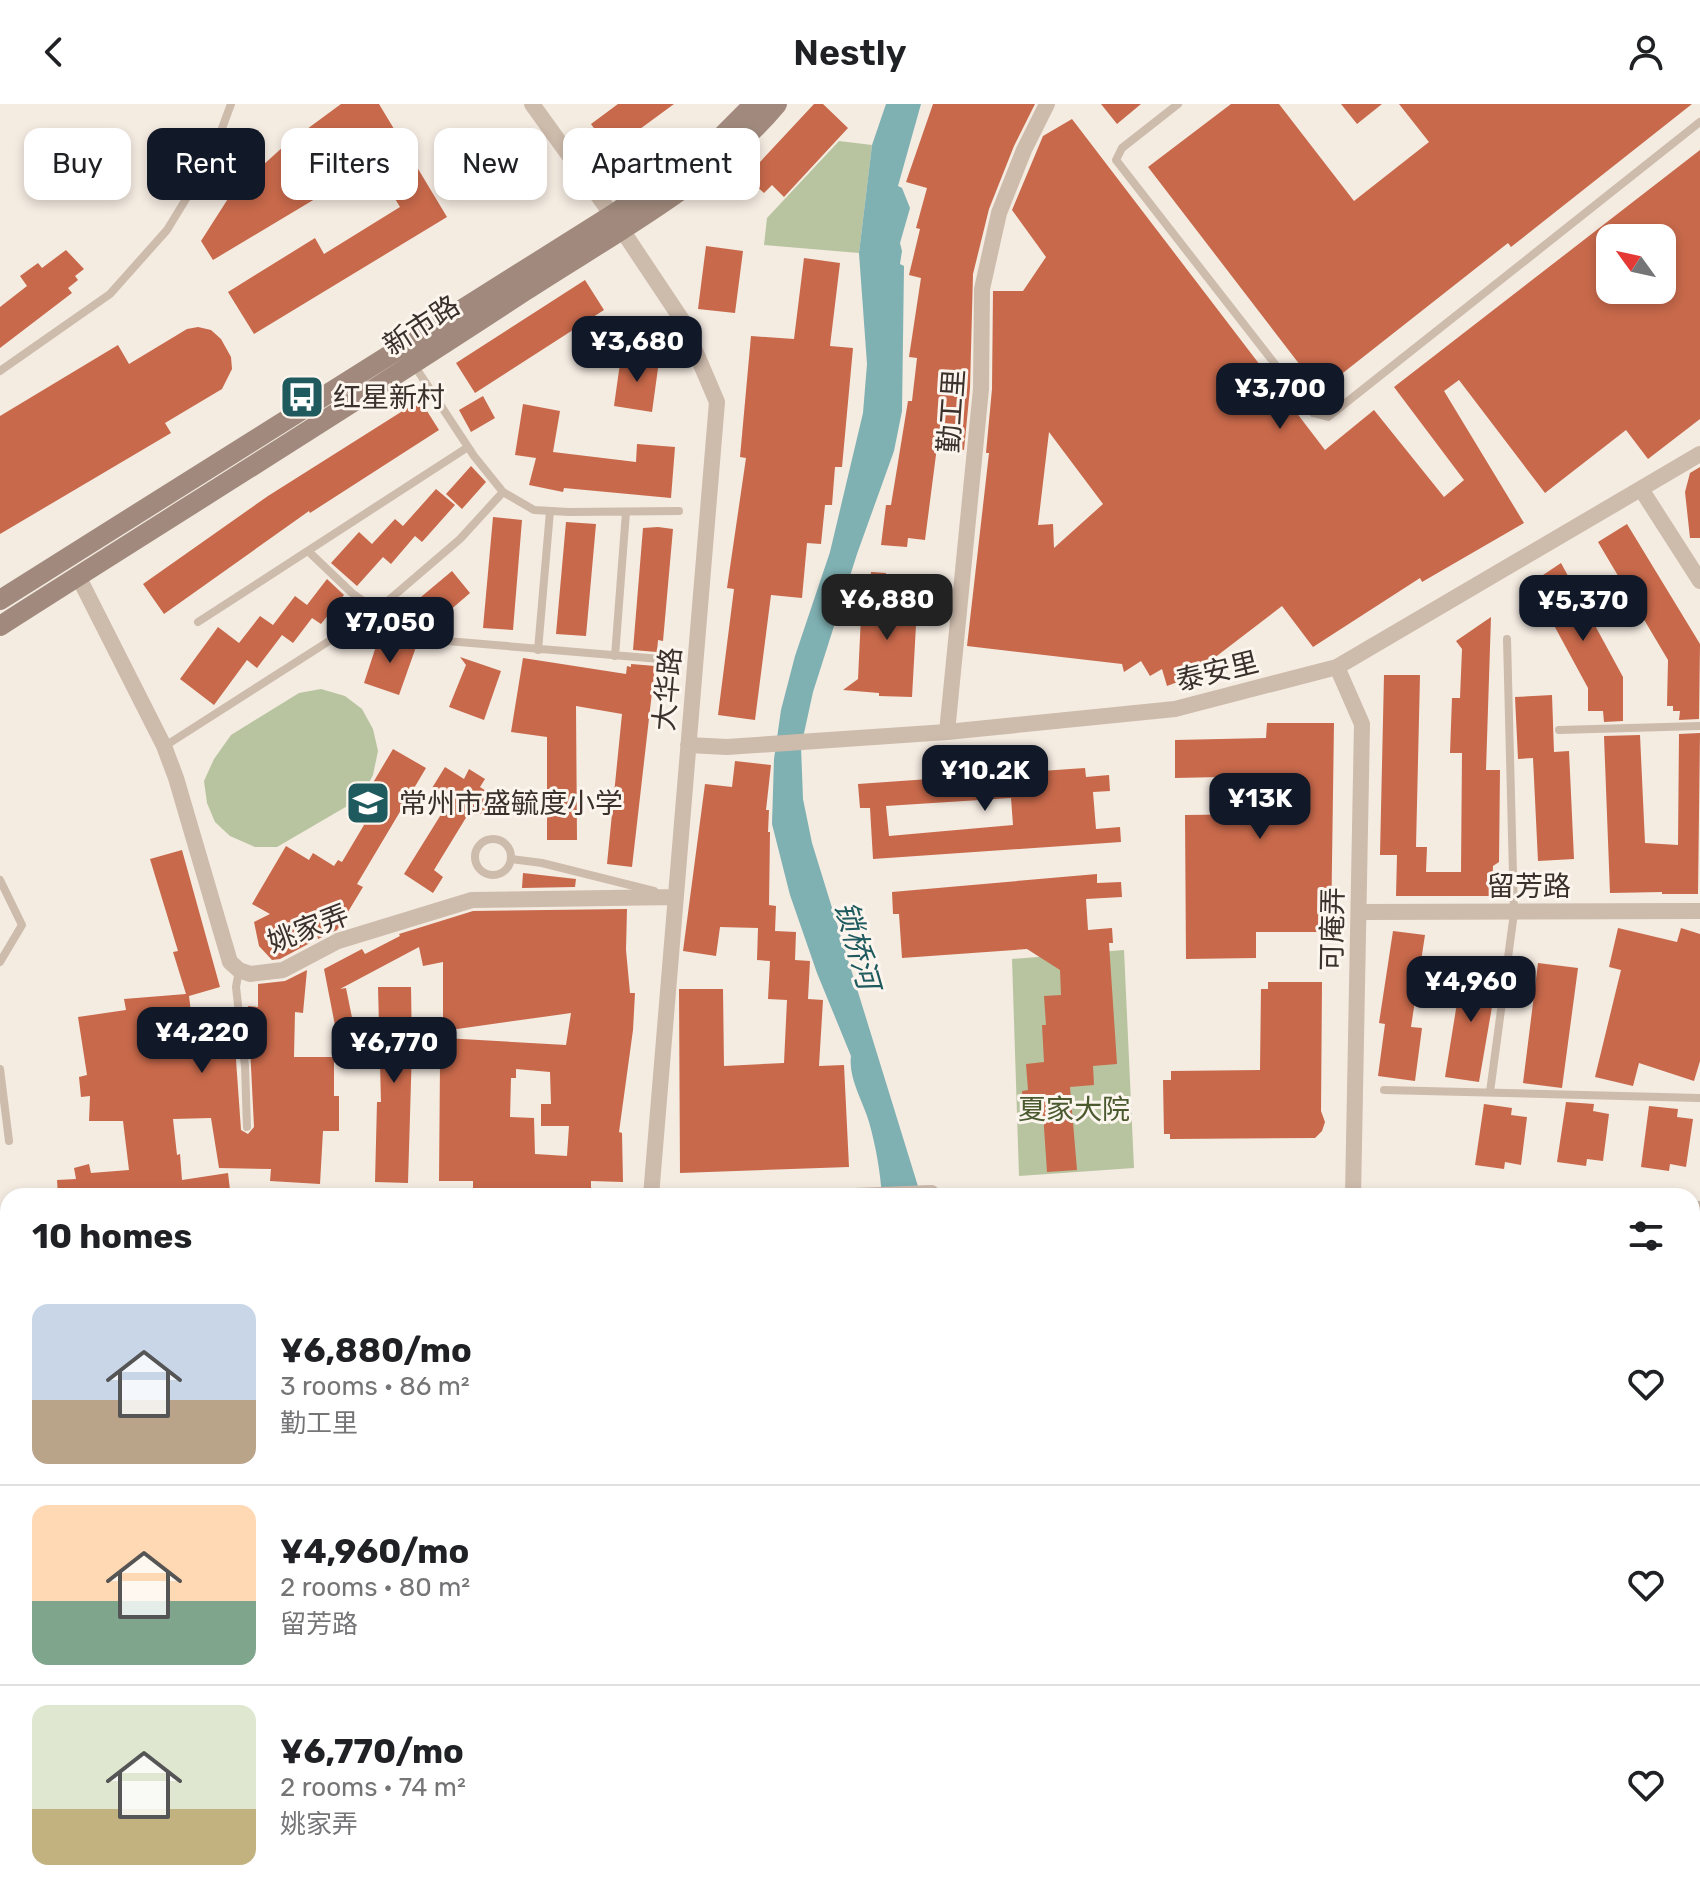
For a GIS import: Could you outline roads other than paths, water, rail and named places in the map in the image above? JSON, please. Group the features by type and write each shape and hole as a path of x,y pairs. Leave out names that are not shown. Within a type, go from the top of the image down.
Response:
{"street":[{"name":"大华路","path":"532,104 682,320 717,402 652,1188"},
{"name":"新市路","path":"0,626 414,364 616,222 708,150 754,104"},
{"name":"新市路","path":"0,600 616,222 695,179 757,128 777,104"},
{"name":"勤工里","path":"947,732 981,389 982,289 999,213 1024,150 1047,104"},
{"name":"泰安里","path":"688,745 727,747 947,732 1175,709 1337,667 1700,454"},
{"path":"1641,489 1700,581"},
{"name":"姚家弄","path":"78,576 164,746 230,962 239,970 250,974 283,970 338,941 472,900 676,897"},
{"name":"可庵弄","path":"1337,667 1362,724 1353,1188"},
{"name":"留芳路","path":"1359,912 1700,911"}],"lane":[{"path":"0,371 110,294 167,230 211,158 231,104"},
{"path":"1178,104 1122,148 1116,160 1313,413 1328,417 1700,122"},
{"path":"414,364 468,447 503,492 534,510 679,511"},
{"path":"198,622 468,447"},
{"path":"164,746 376,611 460,539 503,492"},
{"path":"538,650 550,511"},
{"path":"615,656 626,512"},
{"path":"308,551 376,611 435,640 672,660"},
{"path":"1490,1092 1514,913 1507,639"},
{"path":"1559,730 1700,726"},
{"path":"496,839 506,845 511,859 504,872 492,875 477,867 474,855 484,841 496,839"},
{"path":"511,859 542,863 676,897"},
{"path":"0,880 22,925 0,962"},
{"path":"239,970 236,987 245,1066 247,1127"},
{"path":"0,1069 9,1141"},
{"path":"1384,1090 1700,1098"}],"water":[{"path":"886,104 921,104 898,186 902,188 910,208 900,243 900,264 904,266 902,411 894,451 813,692 801,747 803,799 812,843 919,1188 881,1188 874,1140 854,1081 851,1056 790,895 772,824 774,759 781,710 795,656 830,552 863,413 867,364 859,253 872,145"}],"place":[{"name":"红星新村","path":"302,397"},
{"name":"常州市盛毓度小学","path":"368,803"}],"water label":[{"name":"锁桥河","path":"857,945"}],"park label":[{"name":"夏家大院","path":"1074,1109"}]}
